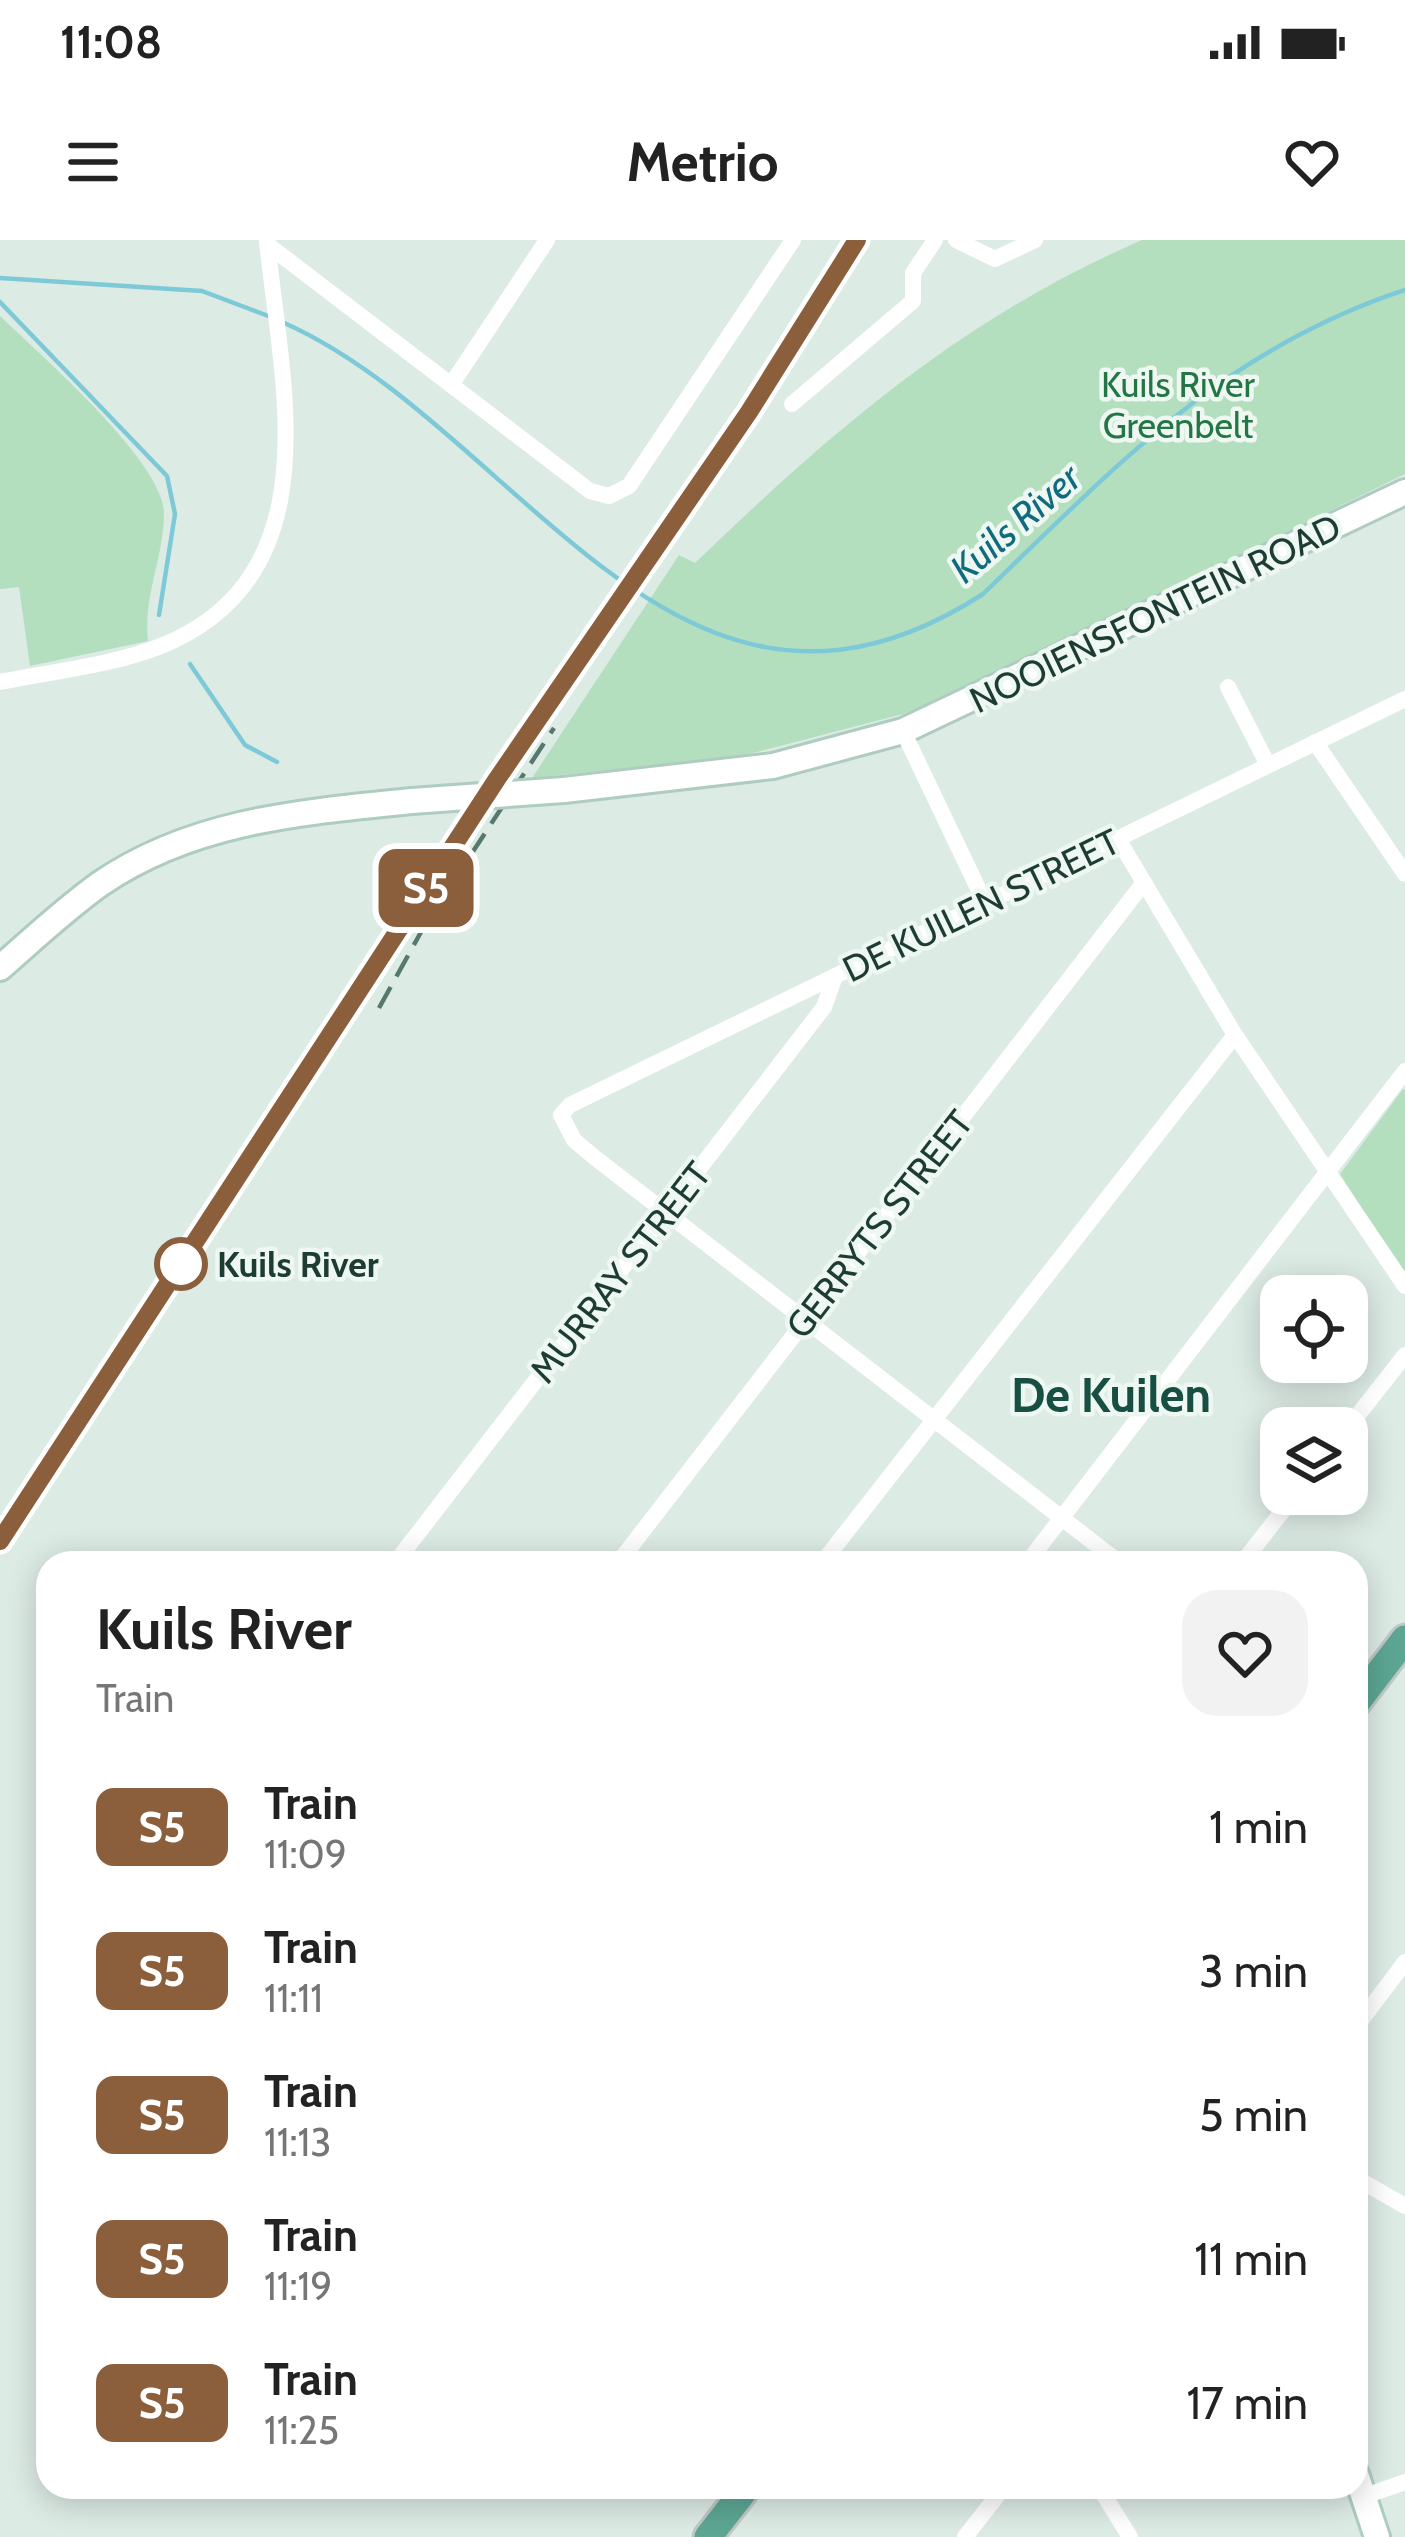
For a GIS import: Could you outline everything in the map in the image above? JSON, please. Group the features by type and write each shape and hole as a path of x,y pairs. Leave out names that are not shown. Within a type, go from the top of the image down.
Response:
{"main road":[{"path":"1368,1687 1405,1639"},
{"path":"708,2537 738,2499"}],"street":[{"path":"267,243 590,490 615,495 629,486 793,240"},
{"path":"792,404 913,301 913,273 935,240"},
{"path":"956,240 995,259 1035,240"},
{"path":"0,682 160,646 194,628 233,595 265,549 285,493 287,435 267,243"},
{"path":"451,385 536,245"},
{"name":"NOOIENSFONTEIN ROAD","path":"0,968 102,883 186,841 267,818 773,766 903,731 1405,492"},
{"path":"1228,687 1268,765"},
{"name":"DE KUILEN STREET","path":"665,1214 574,1140 561,1115 570,1105 1405,699"},
{"path":"903,731 985,903"},
{"path":"1315,742 1405,874"},
{"path":"1118,839 1235,1035 1405,1286"},
{"name":"GERRYTS STREET","path":"627,1551 1142,885"},
{"name":"MURRAY STREET","path":"403,1551 824,1007 835,976"},
{"path":"831,1551 1235,1035"},
{"path":"1036,1551 1405,1071"},
{"path":"665,1214 1105,1551"},
{"path":"1364,1407 1405,1355"},
{"path":"1251,1551 1280,1515"},
{"path":"1368,2010 1405,1962"},
{"path":"1368,2185 1405,2206"},
{"path":"1368,2484 1405,2482"},
{"path":"965,2537 995,2499"},
{"path":"1106,2499 1130,2537"},
{"path":"1365,2499 1377,2537"}],"green space":[{"name":"Kuils River Greenbelt","path":"1142,240 1405,240 1405,474 980,683 903,714 742,756 532,778 679,555 695,563 850,423 959,341 1016,304"},
{"path":"0,316 96,409 159,491 163,529 148,608 148,641 30,666 19,587 0,589"},
{"path":"1405,1090 1405,1276 1340,1174"}],"waterway":[{"name":"Kuils River","path":"0,278 202,291 271,317"},
{"name":"Kuils River","path":"282,322 368,372 607,571 690,622 778,649 875,643 983,594 1127,457 1227,379 1340,315 1405,290"},
{"path":"0,302 167,476 175,514 159,615"},
{"path":"190,664 245,745 277,762"}],"railway":[{"path":"0,1541 497,779 749,412 857,240"},
{"path":"379,1008 426,923 554,728"}],"train":[{"name":"S5","path":"0,1541 497,779 749,412 857,240"}],"place":[{"name":"Kuils River","path":"181,1264"}],"district":[{"name":"De Kuilen","path":"1111,1395"}]}
